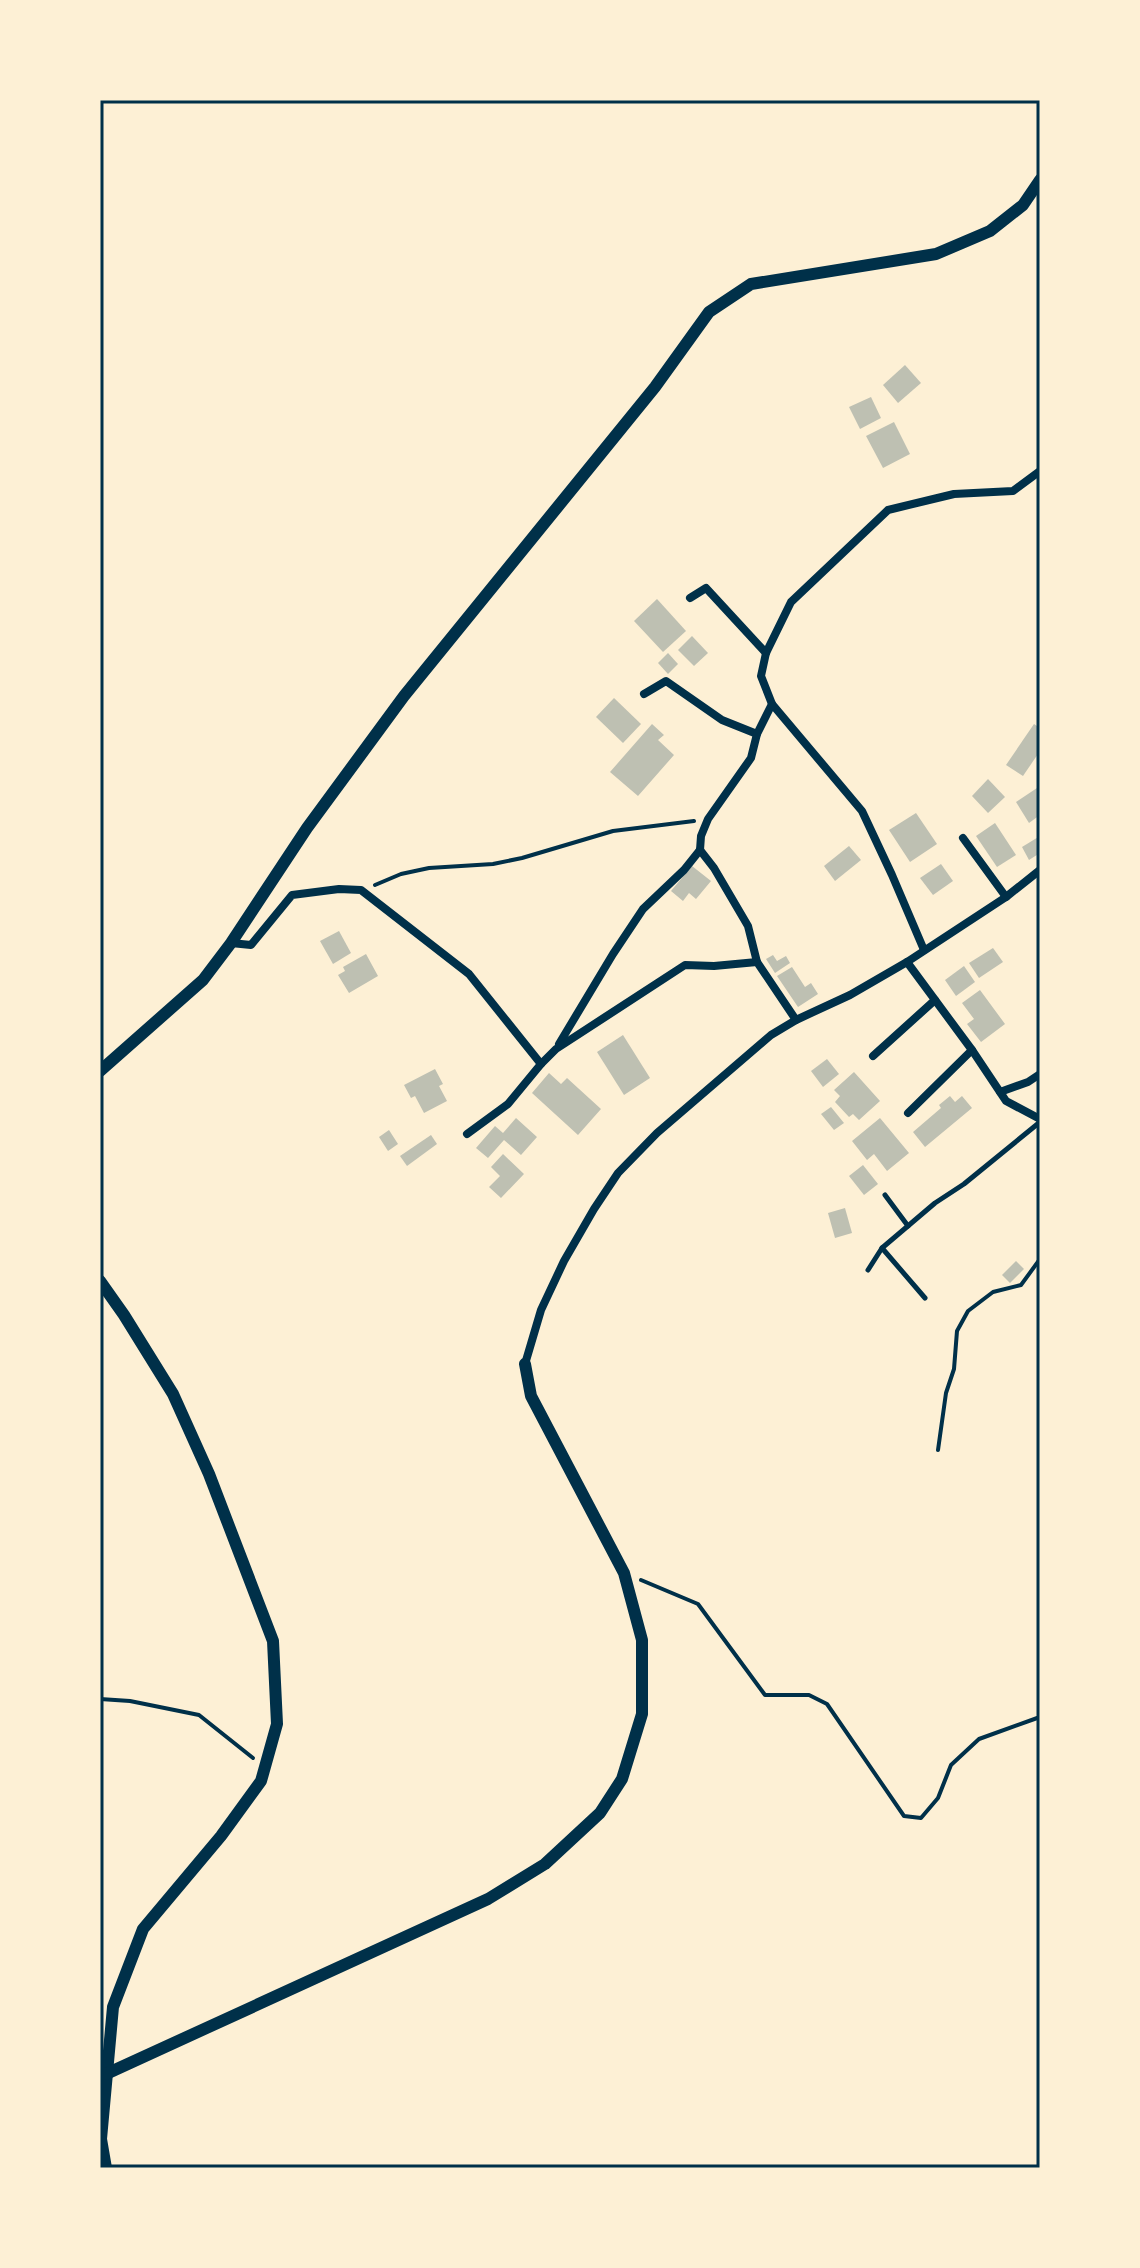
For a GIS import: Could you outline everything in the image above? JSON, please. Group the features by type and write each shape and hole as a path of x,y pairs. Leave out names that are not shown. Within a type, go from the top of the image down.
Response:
{"street":[{"path":"100,1071 203,980 307,828 404,696 655,387 709,312 751,284 936,254 990,231 1023,205 1040,180"},
{"path":"924,950 862,811 772,704 761,676 766,653 791,602 888,510 954,494 1013,491 1040,471"},
{"path":"690,598 706,588 766,653"},
{"path":"644,694 666,681 722,720 757,734"},
{"path":"556,1049 643,909 700,850 701,836 708,819 751,758 757,734 772,704"},
{"path":"963,838 1006,897"},
{"path":"700,850 748,926 757,962 796,1020"},
{"path":"106,2074 488,1899 545,1864 600,1813 622,1779 642,1714 642,1640 624,1573 531,1396 525,1364 541,1310 564,1261 618,1173 679,1113 771,1035 907,962 1006,897 1040,870"},
{"path":"231,943 251,945 292,895 339,889 361,890 469,974 541,1064"},
{"path":"467,1134 508,1104 556,1049 685,965 757,962"},
{"path":"907,962 1006,1101 1040,1120"},
{"path":"873,1056 935,1000"},
{"path":"908,1113 972,1050"},
{"path":"1000,1092 1040,1074"},
{"path":"100,1281 173,1394 209,1474 273,1641 277,1724 261,1781 221,1836 143,1929 113,2007 101,2139 106,2168"}],"lane":[{"path":"868,1270 882,1248 1040,1120"},
{"path":"885,1195 908,1226"},
{"path":"882,1248 925,1298"}],"path":[{"path":"361,890 401,874 429,868 507,861 613,831 708,819"},
{"path":"938,1450 946,1393 954,1369 957,1331 968,1311 993,1292 1021,1285 1040,1259"},
{"path":"624,1573 698,1604 765,1695 809,1695 827,1704 904,1816 921,1818 938,1798 951,1765 979,1739 1040,1717"},
{"path":"100,1699 130,1701 199,1715 266,1767"}],"building":[{"path":"905,365 921,383 898,403 883,385"},
{"path":"871,397 881,418 860,429 849,407"},
{"path":"894,422 910,454 883,468 866,436"},
{"path":"657,599 686,631 663,652 634,621"},
{"path":"692,636 708,653 694,666 678,650"},
{"path":"668,653 678,664 668,674 658,663"},
{"path":"614,698 641,724 623,743 596,717"},
{"path":"652,724 664,735 658,740 674,755 638,796 610,772"},
{"path":"1034,724 1040,728 1040,751 1023,776 1006,765"},
{"path":"988,779 1005,797 988,813 972,796"},
{"path":"1040,786 1040,815 1029,823 1016,802"},
{"path":"916,813 937,844 910,862 889,830"},
{"path":"995,823 1016,855 997,867 976,836"},
{"path":"1040,836 1040,853 1029,860 1022,847"},
{"path":"849,846 861,860 835,881 824,866"},
{"path":"941,864 953,881 933,895 920,878"},
{"path":"692,866 711,881 696,899 689,893 683,901 671,891"},
{"path":"339,931 351,953 333,964 320,941"},
{"path":"993,948 1003,962 979,978 969,963"},
{"path":"366,954 378,976 349,993 338,975 345,971 343,967"},
{"path":"773,955 777,961 786,956 790,963 775,973 766,959"},
{"path":"964,966 975,982 956,996 945,980"},
{"path":"792,967 805,987 811,983 818,994 798,1007 777,976"},
{"path":"980,990 1005,1024 981,1042 967,1024 974,1019 962,1003"},
{"path":"623,1035 650,1078 624,1095 597,1052"},
{"path":"827,1059 839,1074 823,1087 811,1071"},
{"path":"435,1069 447,1101 424,1113 415,1096 411,1098 404,1085"},
{"path":"854,1072 880,1101 859,1120 853,1114 849,1117 835,1102 840,1096 834,1090"},
{"path":"549,1073 561,1084 567,1078 601,1109 578,1135 532,1093"},
{"path":"950,1096 955,1102 962,1096 972,1108 925,1147 913,1132"},
{"path":"831,1107 844,1123 834,1130 821,1114"},
{"path":"516,1118 537,1137 521,1155 504,1140 488,1158 476,1148 495,1126 503,1133"},
{"path":"880,1118 909,1153 887,1171 874,1154 867,1160 852,1141"},
{"path":"389,1130 398,1144 388,1151 379,1137"},
{"path":"431,1135 437,1144 407,1166 400,1156"},
{"path":"503,1154 524,1174 501,1198 489,1187 500,1176 491,1167"},
{"path":"863,1165 878,1184 864,1195 849,1176"},
{"path":"845,1208 852,1233 835,1238 828,1213"},
{"path":"1016,1261 1024,1269 1010,1283 1002,1275"}]}
